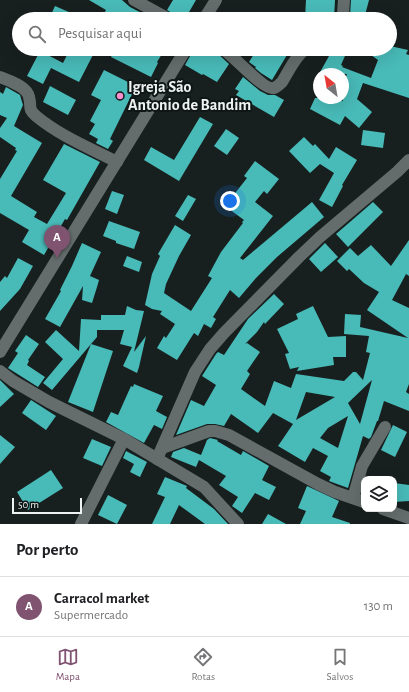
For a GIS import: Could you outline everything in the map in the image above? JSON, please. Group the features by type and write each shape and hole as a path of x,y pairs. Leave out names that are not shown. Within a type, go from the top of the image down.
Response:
{"street":[{"path":"134,0 156,12"},
{"path":"208,12 216,0"},
{"path":"342,12 344,0"},
{"path":"0,352 182,56"},
{"path":"231,56 253,76 269,87 274,88 281,83 289,68 299,56"},
{"path":"0,77 23,88 30,97 29,105 32,112 48,126 117,162"},
{"path":"160,453 195,372 210,349 224,332 315,242 409,160"},
{"path":"0,371 13,381 49,402 124,439 160,453 204,487 238,524"},
{"path":"160,453 204,433 215,431 229,435 318,484 358,500 362,466 385,427"},
{"path":"81,524 124,439"},
{"path":"392,512 409,518"}],"building":[{"path":"89,0 122,0 130,7 140,12 105,12 106,10"},
{"path":"173,0 196,0 189,12 170,12 167,10"},
{"path":"306,0 335,0 334,12 305,12"},
{"path":"351,0 369,0 366,12 350,12"},
{"path":"55,6 69,12 52,12"},
{"path":"397,48 408,50 406,54 409,55 409,98 363,83 357,99 372,112 359,128 345,116 340,125 310,109 313,102 313,104 349,104 349,70 371,78 378,60 372,56 397,56"},
{"path":"37,56 50,56 63,63 66,56 92,56 79,82 51,68 43,84 27,76"},
{"path":"112,56 161,56 151,77"},
{"path":"190,56 220,56 229,64 217,82 185,65"},
{"path":"253,56 286,56 272,80 261,73 249,62"},
{"path":"329,56 345,56 341,65 343,66 342,67 345,68 322,68"},
{"path":"104,70 136,86 110,139 113,141 108,149 96,143 98,139 89,134 95,124 90,121 101,100 91,95"},
{"path":"243,77 260,91 268,95 275,95 284,100 274,117 236,95 239,91 235,89"},
{"path":"50,86 76,100 68,115 43,102"},
{"path":"6,87 20,95 23,105 14,126 42,143 11,196 37,212 34,217 47,224 66,193 43,180 64,144 100,162 67,220 65,219 44,255 22,242 29,230 0,213 0,179 17,151 15,150 16,148 0,137 0,128 7,118 0,115 0,92 3,94"},
{"path":"200,117 213,124 179,181 144,160 151,147 174,160"},
{"path":"226,129 239,138 227,155 214,146"},
{"path":"363,130 385,133 383,148 361,145"},
{"path":"304,137 313,146 315,144 329,159 336,147 357,160 342,185 343,186 332,207 319,200 334,173 320,164 310,173 289,151"},
{"path":"255,161 279,179 267,194 264,191 255,202 273,216 240,258 243,260 312,202 324,217 277,257 239,298 230,290 213,317 216,319 211,328 204,324 198,336 194,333 177,360 157,348 164,336 166,338 175,324 160,314 162,311 152,309 145,305 152,274 160,256 158,254 175,225 191,235 179,256 166,284 164,293 191,311 212,278 208,276 221,252 243,223 242,222 244,220 225,206 247,178 244,176"},
{"path":"112,191 124,195 117,214 105,209"},
{"path":"188,195 196,199 183,221 175,216"},
{"path":"373,202 383,212 348,247 336,234"},
{"path":"109,221 140,232 134,249 116,243 116,241 103,236"},
{"path":"409,240 409,276 406,274 392,300 409,308 409,384 406,392 409,394 409,411 384,401 371,437 369,439 363,436 348,488 329,481 331,477 320,471 328,456 313,448 305,462 278,446 293,424 273,413 258,433 231,414 224,426 207,424 176,435 191,400 204,406 216,385 202,376 216,354 218,352 224,355 248,319 274,294 284,304 265,324 264,322 257,332 245,344 247,343 260,352 247,371 250,374 241,389 265,406 274,381 291,388 296,374 344,381 353,372 356,372 363,380 370,353 366,352 369,336 344,334 345,314 361,315 360,327 408,338 367,310 379,292 364,283 349,269 347,271 337,261 350,248 358,256 371,245 391,266","holes":["372,380 360,424 348,403","306,392 335,397 296,420","348,416 338,448 320,438 328,428"]},
{"path":"82,243 101,252 90,276 99,280 92,303 82,300 83,286 60,327 45,319 61,291 60,290"},
{"path":"325,243 338,257 321,272 309,259"},
{"path":"127,256 142,262 139,272 123,266"},
{"path":"18,258 33,266 20,289 0,311 0,282 5,276 7,278"},
{"path":"127,306 136,310 144,311 134,352 146,336 137,373 123,366 132,347 120,344 124,330 97,330 97,337 52,390 43,383 63,359 45,342 56,330 79,351 81,319 101,320 101,315 125,315"},
{"path":"313,306 328,337 346,336 346,357 333,357 334,365 297,371 299,367 290,369 285,354 289,353 277,329 298,319 296,314"},
{"path":"26,335 39,344 28,360 27,365 45,377 38,387 8,368 18,353 15,351"},
{"path":"91,344 113,351 93,412 68,402"},
{"path":"0,380 14,394 0,407"},
{"path":"134,384 163,396 156,411 167,417 162,429 154,425 144,443 106,422 111,412 118,415 131,386 133,387"},
{"path":"31,400 56,416 46,430 22,413"},
{"path":"393,425 407,432 395,457 381,450"},
{"path":"0,435 15,447 0,464"},
{"path":"210,438 218,440 217,441 241,455 243,451 269,466 262,480 276,487 269,500 255,493 242,513 232,506 238,497 219,485 226,476 199,460 196,467 171,457 173,452 184,448 201,455 207,440"},
{"path":"92,439 111,447 102,466 83,458"},
{"path":"126,451 147,462 140,477 130,472 134,464 123,458"},
{"path":"51,470 63,488 28,510 17,492"},
{"path":"165,477 187,486 186,488 214,509 228,524 205,524 179,505 170,524 152,524 165,497 157,494"},
{"path":"397,483 409,485 409,501 397,502"},
{"path":"307,486 339,501 332,517 350,524 300,524 306,511 298,508"},
{"path":"108,495 127,505 117,524 98,515"},
{"path":"268,514 286,524 262,524"}],"place":[{"name":"Igreja São Antonio de Bandim","path":"120,96"},
{"name":"Carracol market","path":"57,258"}]}
